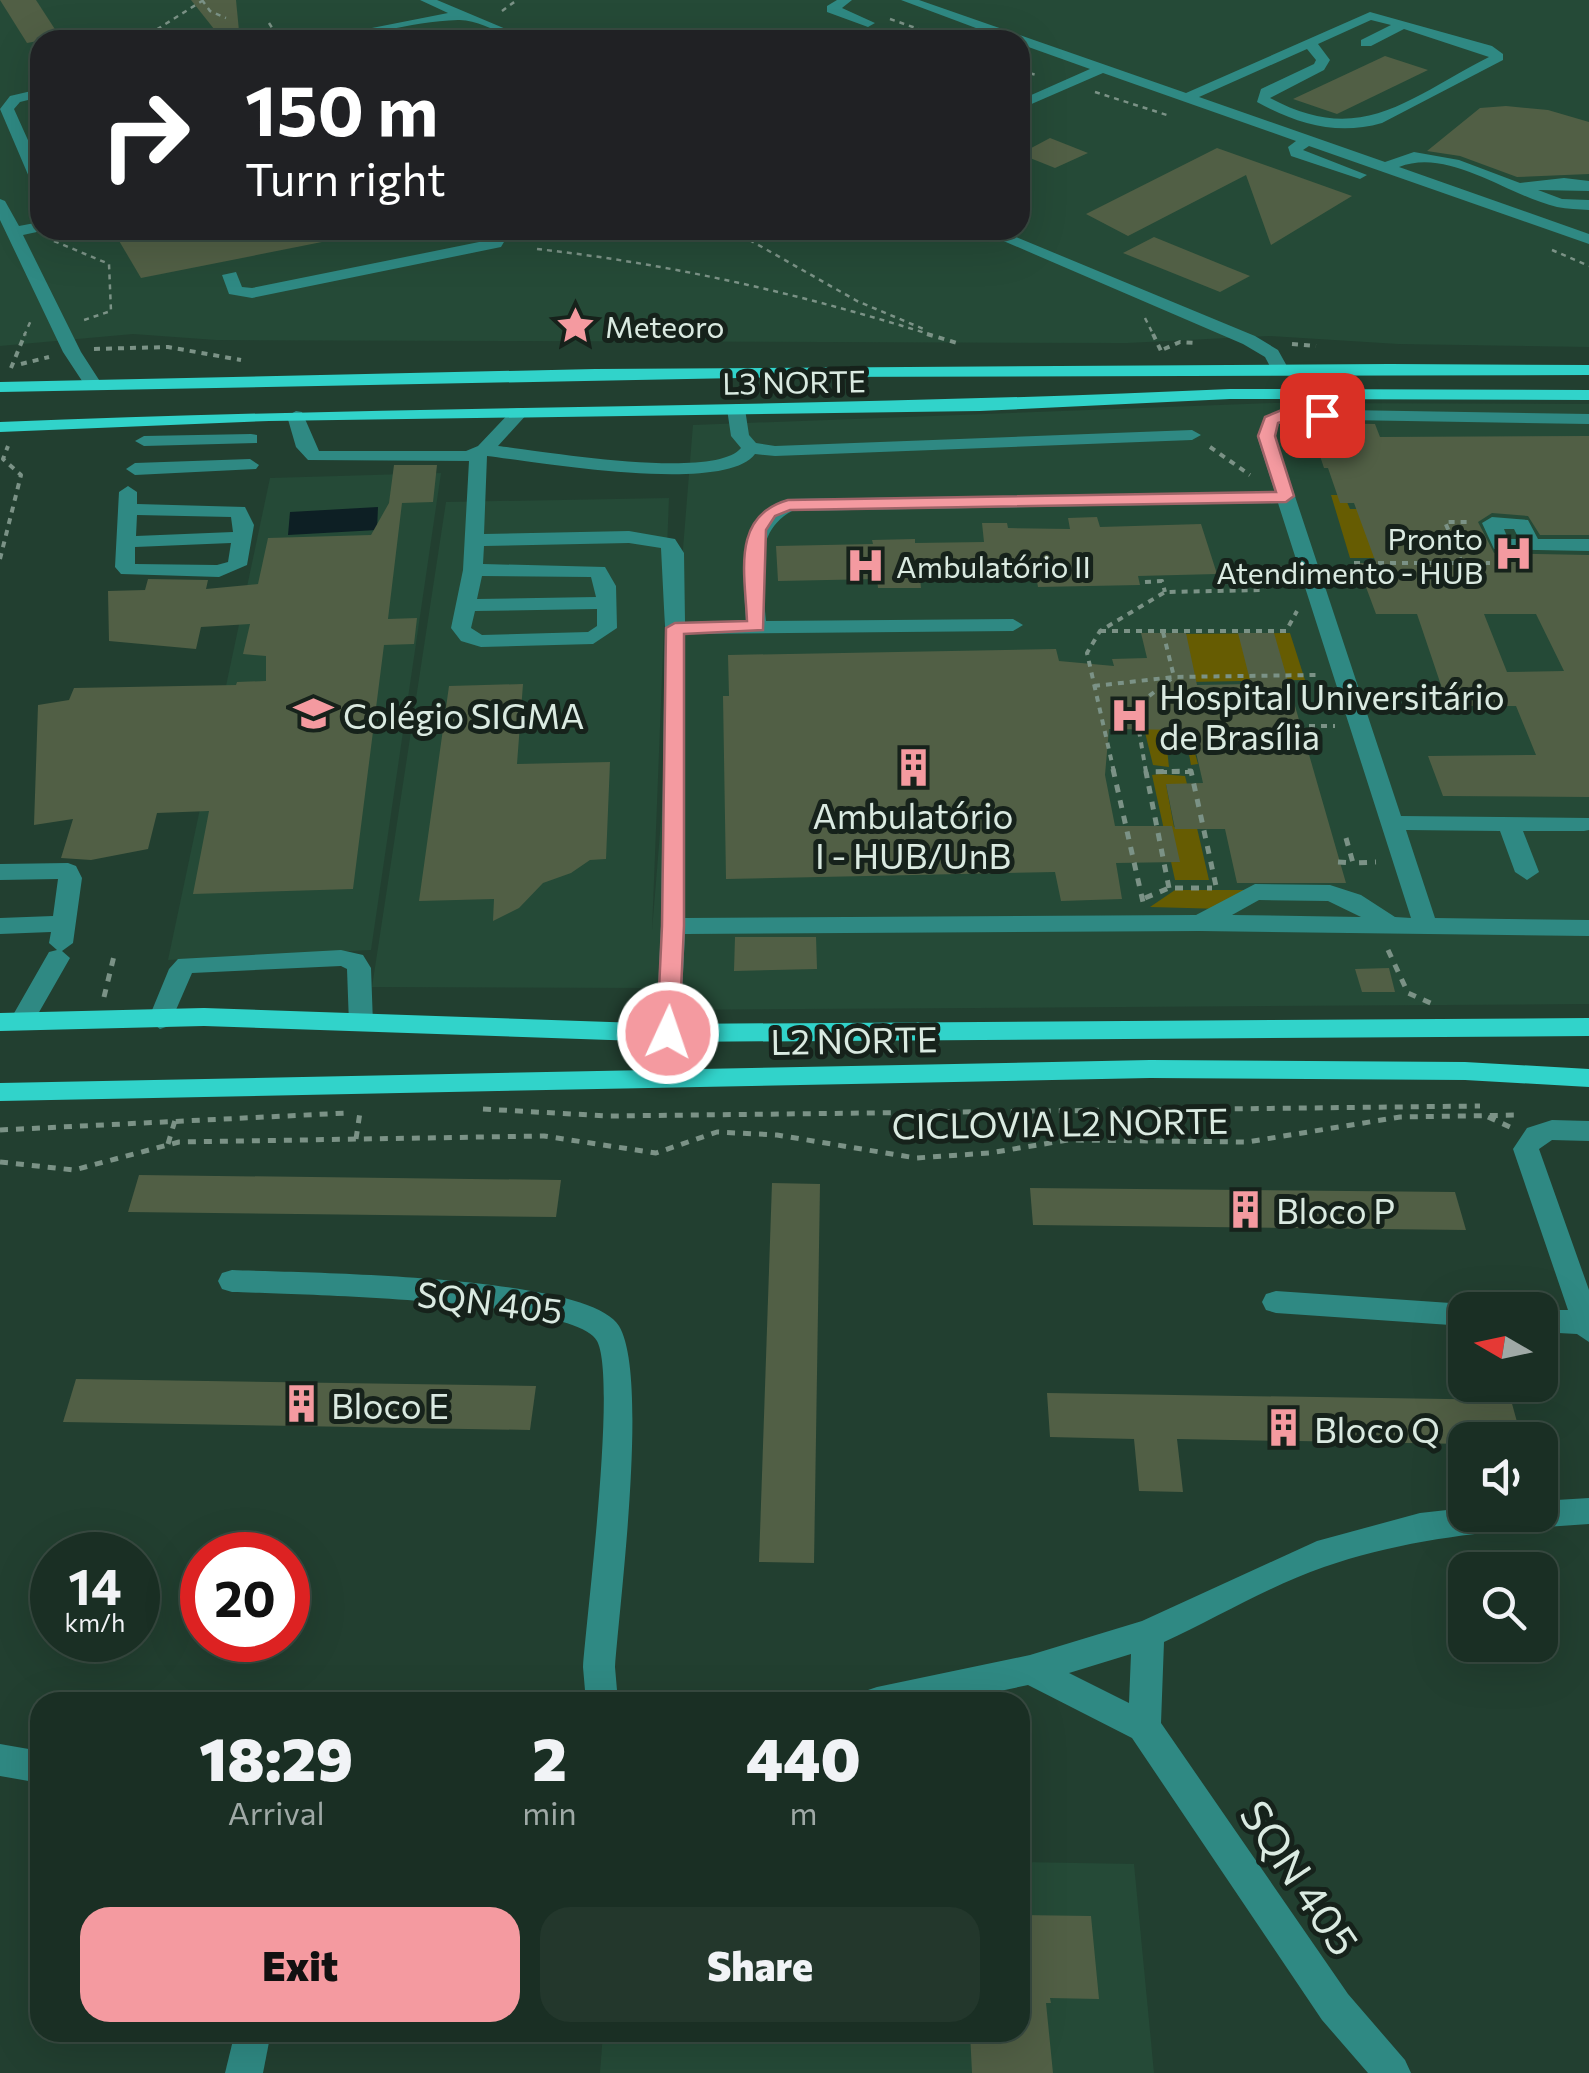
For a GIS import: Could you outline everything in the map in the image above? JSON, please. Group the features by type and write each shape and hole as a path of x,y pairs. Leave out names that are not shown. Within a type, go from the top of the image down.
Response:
{"main road":[{"name":"L3 NORTE","path":"4,387 1170,369 1589,370"},
{"path":"980,406 957,398 952,389 955,380 1027,371"},
{"path":"269,416 305,408 320,392 314,385 286,380"},
{"name":"L3 NORTE","path":"0,427 269,416 980,406 1230,394 1589,395"},
{"name":"L2 NORTE","path":"11,1022 204,1017 668,1033 1589,1027"},
{"name":"L2 NORTE","path":"0,1092 1092,1070 1465,1071 1589,1078"}],"street":[{"path":"426,0 500,30"},
{"path":"846,0 832,9 874,19"},
{"path":"907,0 993,30"},
{"path":"376,30 462,15"},
{"path":"1188,96 1312,45 1370,16 1405,23 1498,57 1377,120 1358,128 1340,128 1267,102 1261,96 1319,66 1323,60 1312,45"},
{"path":"1366,43 1405,23"},
{"path":"1030,43 1589,239"},
{"path":"1030,101 1103,68"},
{"path":"1396,129 1426,108 1466,92"},
{"path":"30,95 9,102 7,109 7,127 30,167"},
{"path":"1310,140 1294,147 1296,153 1414,192 1442,188"},
{"path":"1386,168 1407,152 1438,163 1454,163 1560,203 1589,205"},
{"path":"1409,176 1438,163"},
{"path":"1515,186 1564,182 1589,186"},
{"path":"0,204 19,229 72,352 92,384"},
{"path":"1570,232 1589,230"},
{"path":"230,275 235,291 252,293 494,244 497,240"},
{"path":"1010,240 1219,328 1272,354 1280,368"},
{"path":"1058,260 1080,256 1231,318 1219,328"},
{"path":"736,410 740,436 750,448 775,451 1192,435"},
{"path":"473,570 598,571 606,586 608,628 593,638 481,641 468,637 461,628 473,570 481,452 519,413"},
{"path":"1426,927 1278,497 1266,436 1271,421 1284,414 1589,418"},
{"path":"296,416 305,447 314,456 481,452 679,468 732,464 750,448"},
{"path":"129,488 229,508 243,516 236,565 219,571 128,570 129,488 152,420"},
{"path":"144,441 251,439"},
{"path":"129,488 250,465"},
{"path":"756,626 757,530 768,512 788,505 1278,497"},
{"path":"126,542 242,537"},
{"path":"476,540 629,537 668,544 674,553 673,926 668,1033"},
{"path":"1531,546 1589,545"},
{"path":"466,605 608,603"},
{"path":"675,628 1013,625"},
{"path":"1392,823 1584,824"},
{"path":"1509,824 1527,872"},
{"path":"0,872 68,871 70,878 61,942 11,1022"},
{"path":"673,926 1200,923 1390,939 1426,927 1589,928"},
{"path":"0,926 61,942"},
{"path":"160,1020 181,969 187,965 342,958 354,961 359,968 361,1024"},
{"path":"1558,1322 1588,1326 1526,1149 1534,1126 1589,1131"},
{"name":"SQN 405","path":"232,1281 502,1299 575,1310 606,1328 615,1352 619,1395 599,1667 601,1692"},
{"path":"1276,1302 1448,1313"},
{"path":"1558,1513 1589,1511"},
{"path":"924,1692 1030,1670 1148,1634 1317,1556 1420,1527 1448,1524"},
{"path":"1144,1726 1148,1634"},
{"name":"SQN 405","path":"1030,1670 1144,1726 1335,2006 1392,2073"},
{"path":"0,1760 30,1765"}],"path":[{"path":"156,30 202,1 210,11 226,18"},
{"path":"874,19 914,30"},
{"path":"269,23 273,30"},
{"path":"47,240 109,264 111,311 77,324"},
{"path":"537,249 701,273 870,315 957,343 857,301 750,240"},
{"path":"4,387 44,289"},
{"path":"1132,291 1170,369"},
{"path":"1192,435 1278,497"},
{"path":"0,436 8,446 3,459 21,476 0,559"},
{"path":"1462,563 1444,522 1475,522"},
{"path":"1145,910 1086,653 1100,630 1164,592 1262,590 1286,562"},
{"path":"1354,563 1503,563"},
{"path":"1145,582 1162,581 1164,592"},
{"path":"1100,630 1286,631 1297,610 1302,626"},
{"path":"1163,632 1174,677"},
{"path":"1094,686 1174,677 1319,675 1314,658"},
{"path":"1142,899 1169,888 1135,707 1174,677"},
{"path":"1297,726 1334,726"},
{"path":"1191,771 1216,888"},
{"path":"1146,772 1199,771"},
{"path":"1346,838 1353,862"},
{"path":"1338,862 1376,862"},
{"path":"1390,939 1408,993 1432,1001"},
{"path":"99,1020 114,956"},
{"path":"1465,1071 1484,1114 1534,1126"},
{"path":"168,1144 184,1090"},
{"path":"471,1109 608,1116 1480,1106"},
{"path":"356,1139 360,1112"},
{"path":"0,1130 142,1124 176,1118 378,1112"},
{"name":"CICLOVIA L2 NORTE","path":"0,1162 74,1170 168,1144 544,1136 656,1153 717,1132 778,1135 916,1158 989,1153 1068,1140 1246,1142 1400,1117 1484,1114 1534,1126"}],"shaded area":[{"path":"0,0 1589,0 1589,347 1398,344 1268,336 1127,343 216,340 133,334 0,346"},
{"name":"Hospital Universitário de Brasília","path":"1274,403 1589,404 1589,1004 646,1010 647,988 372,987 446,502 669,498 652,931 693,425"},
{"name":"Colégio SIGMA","path":"441,473 371,950 168,960 270,478"},
{"path":"1331,495 1344,495 1350,509 1357,509 1385,558 1350,558"},
{"path":"1290,633 1305,680 1187,682 1182,706 1198,764 1191,765 1188,749 1167,749 1169,767 1153,765 1140,712 1168,634"},
{"path":"1152,775 1185,776 1187,784 1166,784 1174,827 1197,828 1209,880 1175,880"},
{"path":"1175,890 1249,890 1223,909 1150,907"},
{"path":"1030,1862 1134,1864 1154,2073 600,2073 602,2042 1030,2042"}],"water":[{"path":"378,507 377,530 288,535 290,512"}],"building":[{"path":"0,0 36,0 55,30 30,30 27,43"},
{"path":"191,0 236,0 239,30 215,30"},
{"path":"1385,56 1428,70 1337,114 1293,99"},
{"path":"1480,108 1548,110 1589,122 1589,174 1517,177 1460,156 1427,151"},
{"path":"1050,138 1088,153 1055,168 1030,158 1030,149"},
{"path":"1217,148 1352,196 1271,245 1246,175 1128,236 1086,214"},
{"path":"1154,237 1250,276 1220,292 1123,253"},
{"path":"119,240 322,240 322,242 141,278"},
{"path":"1324,423 1375,424 1380,437 1589,436 1589,535 1540,535 1528,516 1492,513 1478,522 1494,553 1589,555 1589,797 1443,796 1428,756 1536,755 1516,706 1448,706 1417,614 1376,614 1357,563 1376,563 1354,503 1340,503 1315,441 1331,441","holes":["1484,614 1536,614 1564,671 1507,672"]},
{"name":"Colégio SIGMA","path":"394,465 437,465 433,502 402,503 388,619 417,618 414,644 384,645 353,889 193,894 209,811 157,813 148,849 91,860 61,858 73,819 34,825 38,705 69,700 74,688 266,681 266,656 243,654 250,624 201,627 196,649 109,641 108,591 145,590 148,579 208,580 206,589 258,584 268,538 371,535 389,503"},
{"path":"1097,517 1100,527 1201,524 1217,574 1138,576 1140,585 1038,587 1036,576 920,578 921,588 878,588 877,579 778,581 776,546 915,539 915,543 984,542 982,523 1007,523 1008,528 1070,529 1068,518"},
{"path":"1141,633 1186,633 1197,685 1251,684 1238,633 1274,633 1346,883 1237,883 1225,829 1175,829 1166,784 1203,783 1191,730 1109,729 1105,775 1115,826 1172,826 1180,862 1116,863 1122,899 1061,901 1055,872 726,879 723,696 729,696 728,655 1056,649 1059,661 1114,666 1112,659 1147,658"},
{"path":"523,684 517,764 610,762 606,859 590,860 571,873 543,883 519,908 493,921 494,899 419,901 449,686"},
{"path":"735,937 816,937 817,969 734,971"},
{"path":"1389,968 1395,992 1362,992 1355,969"},
{"path":"139,1175 561,1180 556,1217 128,1212"},
{"path":"772,1183 820,1184 814,1563 759,1562"},
{"name":"Bloco P","path":"1030,1188 1455,1192 1466,1230 1033,1225"},
{"name":"Bloco E","path":"76,1379 536,1386 530,1430 63,1422"},
{"name":"Bloco Q","path":"1047,1393 1512,1402 1517,1422 1448,1422 1448,1444 1177,1439 1183,1492 1139,1491 1134,1439 1050,1437"},
{"path":"1030,1915 1091,1916 1099,1999 1050,1998 1051,2003 1046,2003 1053,2073 972,2073 970,2042 1030,2042"}],"place":[{"name":"Meteoro","path":"575,325"},
{"name":"Pronto Atendimento - HUB","path":"1513,554"},
{"name":"Ambulatório II","path":"866,565"},
{"name":"Colégio SIGMA","path":"313,714"},
{"name":"Hospital Universitário de Brasília","path":"1129,715"},
{"name":"Ambulatório I - HUB/UnB","path":"913,767"},
{"name":"Bloco P","path":"1246,1209"},
{"name":"Bloco E","path":"301,1404"},
{"name":"Bloco Q","path":"1284,1428"}],"route":[{"path":"668,1033 673,926 675,628 756,626 757,530 768,512 788,505 1286,496 1266,436 1271,421 1284,414 1322,415"}]}
